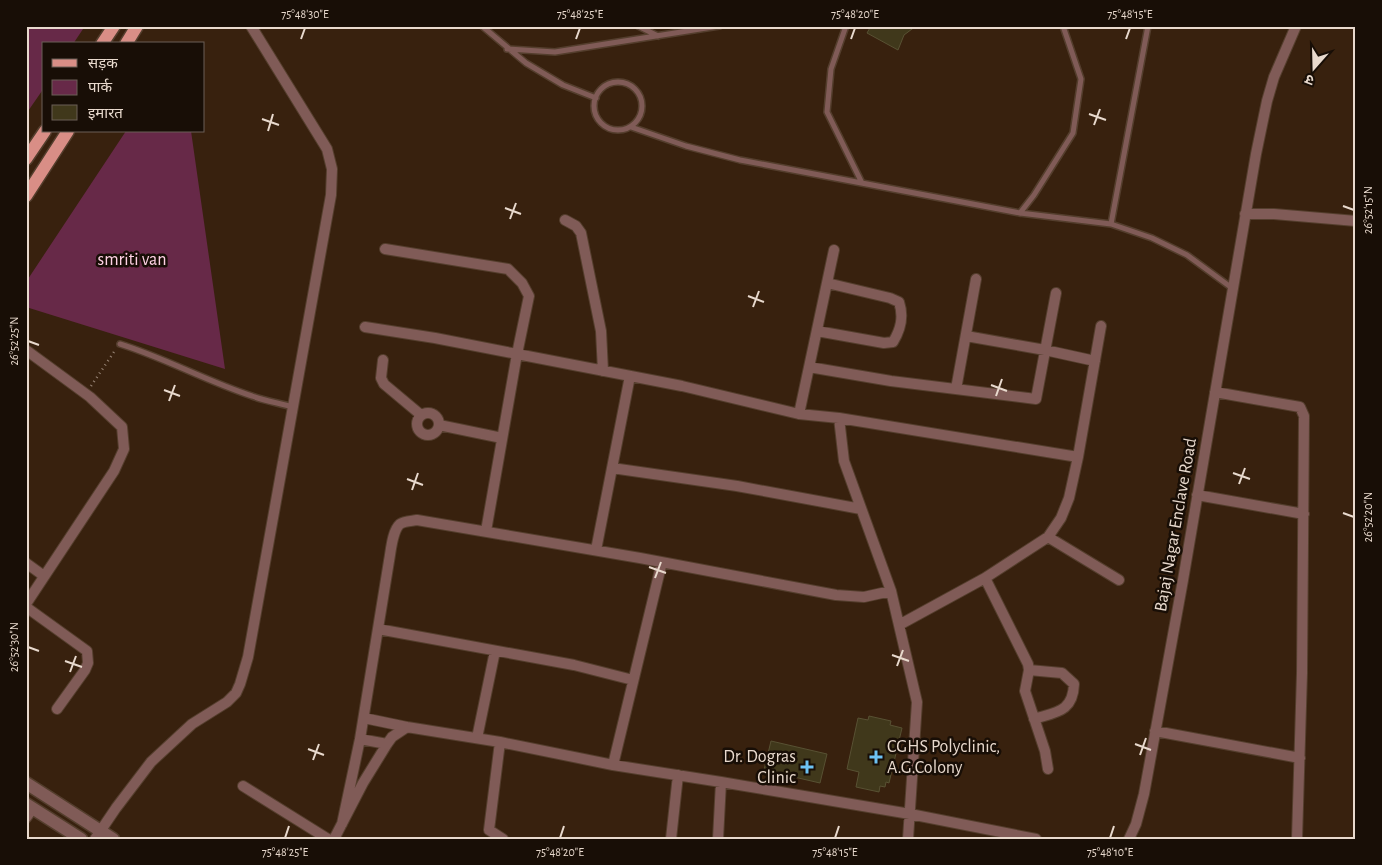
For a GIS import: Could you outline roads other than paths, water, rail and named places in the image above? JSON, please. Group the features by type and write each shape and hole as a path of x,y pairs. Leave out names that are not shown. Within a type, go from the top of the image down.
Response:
{"main road":[{"path":"103,42 114,26"},
{"path":"127,42 137,26"},
{"path":"26,159 44,132"},
{"path":"26,196 67,132"}],"street":[{"name":"Bajaj Nagar Enclave Road","path":"1129,839 1136,824 1144,794 1245,214 1267,101 1274,77 1296,26"},
{"path":"98,835 151,762 192,724 236,693 248,657 331,195 332,169 327,149 253,27"},
{"path":"1245,214 1274,214 1356,221"},
{"path":"565,220 576,226 581,233 601,331 603,371"},
{"path":"385,248 508,269 522,282 528,296 486,530"},
{"path":"799,414 834,250"},
{"path":"956,389 976,279"},
{"path":"817,331 884,343 893,342 902,322 902,311 899,302 890,298 827,284"},
{"path":"808,367 1036,399 1056,293"},
{"path":"899,625 985,578 1048,537 1061,518 1078,457 1102,326"},
{"path":"365,327 435,338 682,386 799,414 839,418 1078,457"},
{"path":"966,336 1095,361"},
{"path":"26,350 85,394 122,427 124,449 114,471 26,606 87,651 88,663 85,670 56,709"},
{"path":"383,360 381,378 384,384 421,416"},
{"path":"596,550 630,376"},
{"path":"1215,392 1300,407 1303,410 1305,424 1304,514 1297,839"},
{"path":"427,413 438,420 438,425 434,433 425,434 417,426 421,416 427,413"},
{"path":"839,418 844,461 891,591 916,702 908,839"},
{"path":"438,425 502,438"},
{"path":"612,468 737,486 861,509"},
{"path":"1197,495 1304,514"},
{"path":"342,824 364,718 389,561 395,534 398,526 402,523 417,520 486,530 836,595 864,596 891,591"},
{"path":"1048,537 1118,580"},
{"path":"613,765 662,562"},
{"path":"26,563 44,576"},
{"path":"985,578 1028,664 1025,691 1045,750 1048,770"},
{"path":"378,628 574,666 634,680"},
{"path":"477,738 495,650"},
{"path":"1028,670 1062,673 1074,684 1074,695 1071,702 1062,710 1034,719"},
{"path":"364,718 500,742 613,765 910,814 1036,839"},
{"path":"334,839 362,784 386,744 392,737 407,727"},
{"path":"1155,731 1300,758"},
{"path":"360,739 386,744"},
{"path":"500,742 488,834 503,839"},
{"path":"671,839 678,775"},
{"path":"718,839 721,782"},
{"path":"26,783 98,835 113,839"},
{"path":"243,786 328,839"},
{"path":"28,810 81,839"}],"lane":[{"path":"482,26 526,63 563,86 596,98"},
{"path":"638,26 659,36"},
{"path":"508,49 555,52 719,26"},
{"path":"846,26 831,70 827,112 862,183"},
{"path":"1020,213 1034,195 1073,134 1081,79 1063,26"},
{"path":"1111,224 1148,26"},
{"path":"620,82 627,84 634,88 642,101 642,108 636,122 630,127 614,130 600,122 594,106 596,98 605,86 620,82"},
{"path":"630,127 686,146 740,160 1020,213 1111,224 1152,238 1187,256 1232,288"},
{"path":"120,344 146,352 252,397 293,407"}],"place":[{"name":"CGHS Polyclinic, A.G.Colony","path":"876,757"},
{"name":"Dr. Dogras Clinic","path":"807,767"}],"park label":[{"name":"smriti van","path":"132,260"}]}
